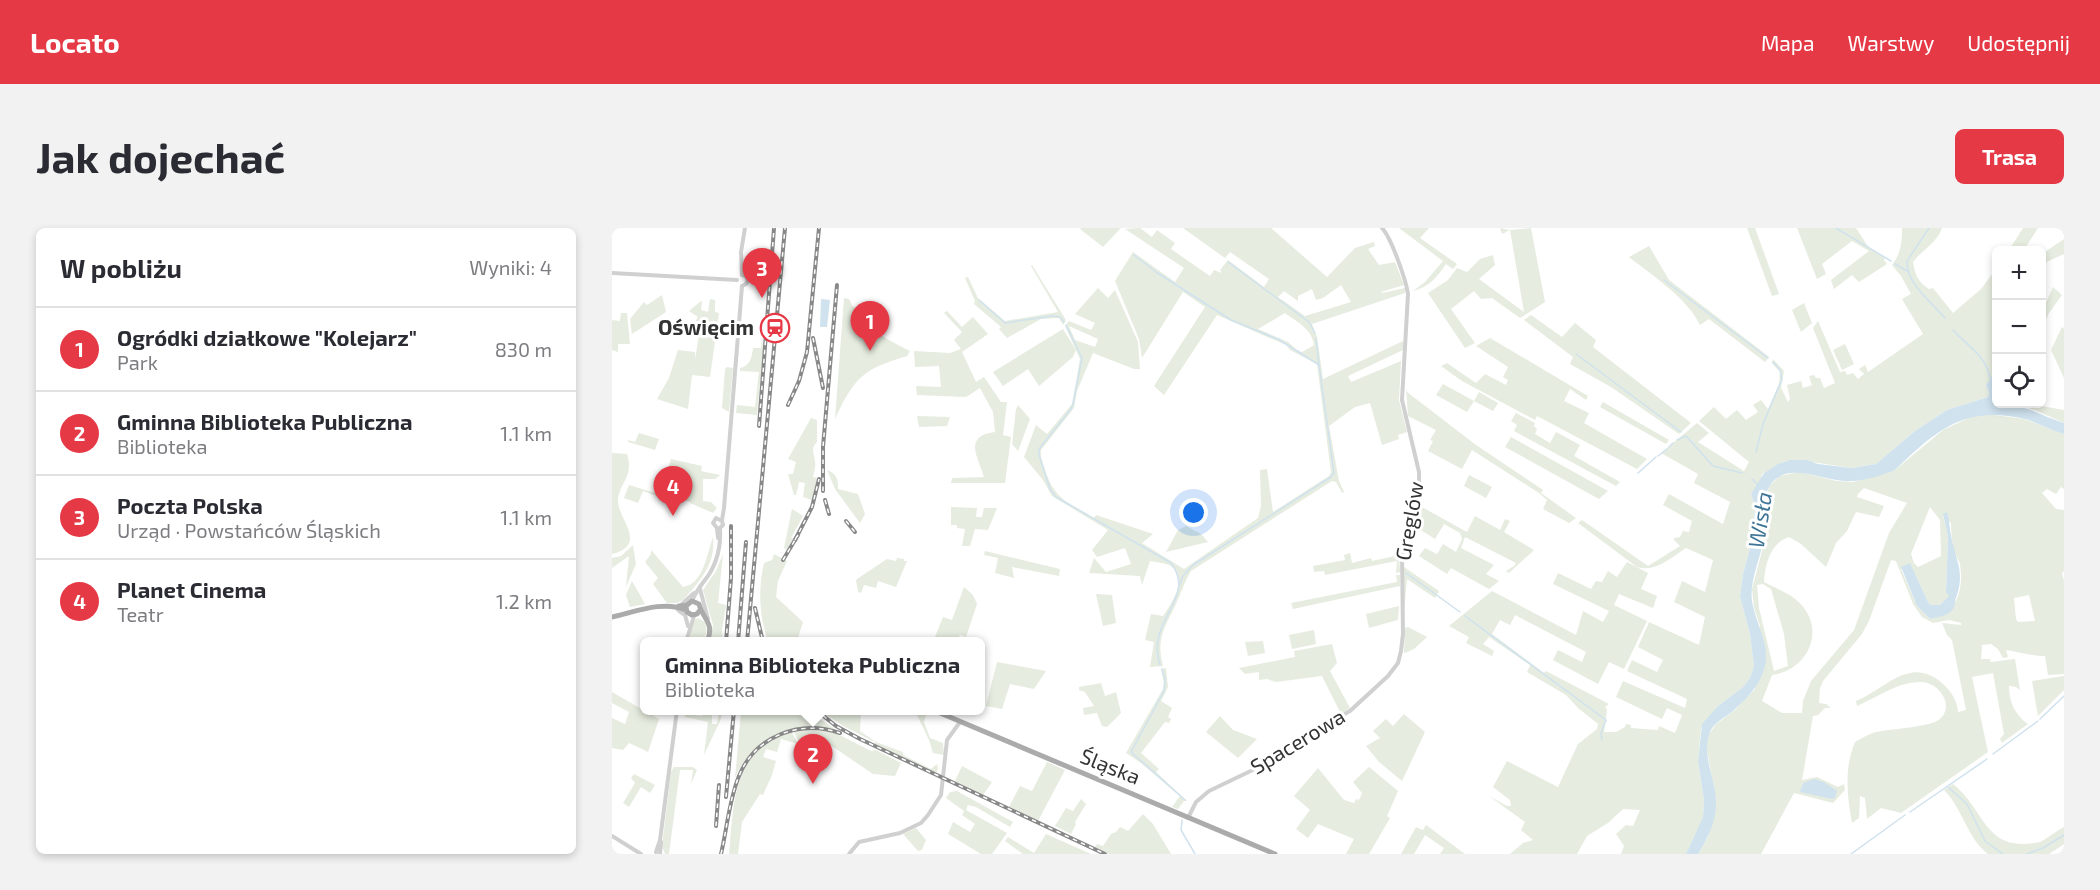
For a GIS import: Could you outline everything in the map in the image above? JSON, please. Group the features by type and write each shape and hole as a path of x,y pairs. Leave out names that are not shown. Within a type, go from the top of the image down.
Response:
{"main road":[{"path":"692,612 695,602"},
{"path":"692,612 695,602"},
{"path":"612,617 649,608 673,607 703,616 709,622 708,637"},
{"name":"Śląska","path":"943,715 1275,854"}],"street":[{"path":"612,273 737,280 742,275 741,252 745,228"},
{"name":"Greglów","path":"1382,228 1389,236 1407,287 1402,400 1419,472 1418,496 1402,555 1403,634 1400,656"},
{"path":"673,607 684,602 698,590 712,569 718,550 718,528 723,523 720,519 724,500 742,286 748,280 742,275"},
{"path":"737,280 742,286"},
{"path":"718,528 713,522 720,519"},
{"path":"695,602 698,590"},
{"path":"698,590 709,622"},
{"path":"673,607 683,613 688,626"},
{"path":"688,632 692,612"},
{"path":"687,637 692,612"},
{"name":"Spacerowa","path":"1188,818 1195,804 1207,792 1260,767 1296,741 1350,711 1388,676 1400,656"},
{"path":"658,853 676,715"},
{"path":"849,854 859,842 900,833 921,823 928,815 941,795 947,740 960,722"},
{"path":"612,836 641,853"}],"shaded area":[{"path":"1081,228 1121,228 1103,247"},
{"path":"1140,228 1152,237 1157,230 1175,243 1171,249 1210,276 1214,270 1222,273 1220,270 1228,260 1264,287 1269,279 1230,252 1225,258 1183,228 1271,228 1327,277 1355,248 1374,242 1375,246 1368,249 1379,265 1395,262 1404,285 1381,292 1405,288 1405,293 1312,324 1317,337 1323,379 1403,341 1403,350 1348,376 1351,382 1401,361 1399,400 1407,432 1398,435 1399,439 1382,445 1370,403 1355,407 1329,426 1339,481 1344,492 1342,493 1336,482 1332,481 1191,571 1162,634 1160,648 1163,666 1150,667 1154,642 1145,640 1151,614 1163,616 1171,604 1179,583 1175,570 1167,564 1150,561 1142,585 1140,576 1089,573 1094,558 1106,572 1131,564 1125,548 1097,557 1092,550 1108,530 1052,496 1043,480 1024,457 1036,425 1047,434 1072,404 1080,359 1065,326 1069,321 1091,330 1095,323 1075,314 1098,288 1108,298 1115,290 1138,342 1140,369 1134,369 1093,353 1077,391 1074,408 1041,450 1046,473 1059,496 1094,518 1096,515 1153,534 1142,543 1184,569 1258,518 1261,506 1260,470 1267,469 1273,512 1329,476 1331,472 1317,364 1290,350 1286,345 1217,315 1164,395 1154,386 1205,307 1183,292 1142,358 1139,339 1115,281 1133,252 1175,282 1184,268 1125,229","holes":["1341,285 1351,302 1305,316 1278,297 1284,291 1298,301 1298,296 1312,289 1316,300 1323,298","1285,313 1307,330 1314,345 1302,352 1288,342 1258,329","1069,326 1098,339 1095,347 1075,340"]},
{"path":"1399,228 1429,228 1420,238 1457,264 1453,269 1446,264 1432,281 1413,291 1425,282 1443,261"},
{"path":"1500,228 1510,230 1502,234"},
{"path":"1531,228 1545,302 1520,318 1492,298 1481,299 1474,291 1451,309 1475,343 1465,348 1428,293 1448,280 1457,268 1467,272 1480,259 1493,255 1495,265 1479,279 1524,312 1510,230"},
{"path":"1747,228 1755,228 1779,294 1772,296"},
{"path":"1797,228 1856,228 1869,248 1885,257 1887,264 1859,282 1852,275 1834,289 1831,280 1869,251 1852,241 1822,264 1826,274 1817,279"},
{"path":"1902,228 1942,228 1937,238 1913,262 1920,281 1929,289 1933,288 1953,313 1981,289 1992,274 1992,379 1986,385 1988,397 1947,410 1915,431 1876,464 1852,468 1798,460 1783,462 1762,474 1760,483 1751,494 1755,506 1752,541 1743,574 1740,597 1750,634 1754,666 1750,678 1743,687 1717,707 1701,728 1698,761 1704,800 1703,818 1686,854 1621,854 1624,846 1616,834 1626,825 1633,826 1640,810 1623,809 1608,823 1587,836 1577,854 1510,854 1523,843 1533,840 1521,830 1525,822 1489,796 1511,806 1510,800 1493,787 1507,761 1558,787 1578,744 1597,729 1598,724 1566,695 1527,672 1530,665 1489,637 1483,644 1494,651 1492,656 1466,643 1469,637 1449,626 1492,591 1576,635 1583,611 1603,622 1609,611 1553,584 1558,573 1591,589 1596,581 1602,582 1608,571 1617,577 1627,562 1648,573 1641,589 1657,596 1653,608 1619,594 1614,605 1647,621 1624,669 1609,662 1598,684 1553,660 1558,650 1582,662 1586,652 1515,615 1510,625 1500,620 1492,634 1544,673 1546,671 1609,704 1605,707 1607,710 1604,732 1616,732 1626,724 1631,725 1631,728 1658,730 1659,726 1675,733 1682,715 1667,708 1662,719 1616,697 1623,681 1685,708 1687,699 1627,671 1632,660 1657,672 1663,660 1638,647 1649,622 1699,645 1705,617 1674,602 1682,581 1705,592 1713,560 1686,548 1657,566 1637,567 1578,523 1582,520 1648,566 1680,546 1674,538 1680,537 1683,531 1689,532 1692,521 1663,505 1669,494 1723,524 1730,502 1694,483 1698,474 1661,453 1697,423 1709,433 1698,442 1744,471 1749,462 1699,421 1714,407 1726,419 1737,410 1746,420 1758,412 1753,405 1761,400 1768,409 1779,384 1780,372 1772,363 1773,359 1784,371 1781,388 1788,402 1790,399 1787,385 1801,381 1803,388 1812,385 1809,376 1814,375 1820,378 1824,388 1835,383 1813,328 1818,321 1840,372 1845,371 1847,375 1853,373 1858,379 1864,374 1859,369 1865,365 1868,372 1923,334 1902,299 1911,294 1892,265 1897,257"},
{"path":"2023,228 2038,228 2027,246 2012,246"},
{"path":"2064,239 2064,254 2046,262 2046,251"},
{"path":"1649,246 1669,280 1769,357 1765,362 1709,319 1700,325 1678,297 1629,257"},
{"path":"1032,265 1066,320 1063,325 1059,318 1041,319 1007,338 999,329 1001,327 974,304 975,301 965,278 968,277 978,298 1005,321 1058,312"},
{"path":"2053,287 2062,295 2046,320 2046,302"},
{"path":"662,295 666,312 632,334 630,319 644,302 647,305"},
{"path":"844,298 849,299 871,327 910,351 907,356 880,366 862,377 848,394 835,419"},
{"path":"710,299 715,300 715,312 719,313 710,377 692,375 688,409 657,399 669,378 678,350 695,352 695,359 700,330 692,327 698,317 689,311 701,301 701,310 708,312"},
{"path":"1804,303 1812,323 1801,332 1792,310"},
{"path":"947,311 962,327 973,317 988,334 962,352 976,382 984,377 1001,402 1007,402 1003,435 1011,437 1005,483 951,483 952,478 984,477 975,449 976,443 985,434 995,432 993,412 980,388 966,397 917,395 916,386 941,387 939,366 915,367 914,351 950,353 961,349 954,340 962,332 944,313"},
{"path":"621,313 627,313 630,344 618,344 618,352 612,350 612,320 620,321"},
{"path":"1531,315 1562,337 1575,323 1596,340 1593,347 1691,423 1679,434 1611,387 1570,364 1573,357 1524,320"},
{"path":"2062,327 2064,329 2064,378 2051,350"},
{"path":"1063,329 1076,350 1073,357 1039,386 1028,369 1003,386 993,372"},
{"path":"762,334 763,351 757,415 736,413 737,405 755,407 759,372 740,371 740,368 748,363 753,348 761,348"},
{"path":"1490,338 1588,396 1586,400 1570,389 1564,401 1589,413 1584,423 1647,459 1637,469 1537,416 1535,420 1462,381 1441,366 1447,363 1476,383 1485,374 1506,385 1508,380 1503,377 1508,367 1476,346"},
{"path":"1845,344 1854,364 1842,370 1833,350"},
{"path":"727,367 733,368 729,412 722,408"},
{"path":"1443,384 1474,401 1467,412 1436,395"},
{"path":"1406,388 1407,392 1476,445 1543,490 1541,493 1576,518 1569,523 1543,509 1547,500 1539,493 1472,450 1462,469 1428,451 1433,441 1430,440 1436,430 1408,416"},
{"path":"1479,392 1498,403 1493,411 1474,401"},
{"path":"1603,402 1669,440 1666,444 1600,407"},
{"path":"1018,405 1030,419 1018,451 1012,444"},
{"path":"2046,407 2064,410 2064,423 2028,408"},
{"path":"1516,413 1535,423 1534,426 1537,429 1535,434 1550,443 1556,432 1580,445 1574,456 1620,482 1616,486 1514,431 1517,425 1511,421"},
{"path":"1986,414 2024,419 2064,434 2064,489 2061,487 2056,494 2047,489 2042,493 2056,509 2064,510 2064,571 2062,573 2064,581 2064,674 2048,675 2045,656 2006,650 2008,657 2003,658 1998,649 1991,644 1982,645 1981,659 1990,659 1991,662 2015,659 2020,690 2009,686 2010,697 2016,712 2028,724 2002,743 2000,739 2004,734 1993,673 1972,677 1988,752 1901,813 1881,808 1867,819 1865,798 1860,796 1859,818 1852,823 1848,782 1849,762 1855,742 1876,732 1935,722 1940,719 1946,707 1939,690 1922,682 1905,684 1857,706 1856,701 1898,677 1920,672 1931,676 1946,687 1955,700 1958,712 1966,710 1952,640 1942,623 1961,625 1961,623 1949,620 1933,623 1922,617 1913,604 1896,561 1891,560 1862,634 1823,681 1820,688 1819,703 1831,708 1825,708 1818,715 1813,716 1802,780 1817,777 1838,787 1844,784 1845,790 1833,803 1794,793 1761,854 1698,854 1708,837 1716,801 1706,745 1709,734 1716,724 1735,710 1755,689 1760,626 1754,608 1752,589 1762,551 1766,495 1770,485 1780,476 1799,472 1837,481 1853,482 1895,470 1943,430 1973,416","holes":["1864,488 1907,503 1889,533 1854,630 1811,681 1803,701 1802,713 1782,713 1762,701 1772,675 1793,667 1802,659 1812,640 1812,630 1810,619 1800,603 1764,582 1767,562 1777,544 1789,537 1801,544 1826,567 1836,543 1847,531 1856,512 1879,517 1884,506 1857,497","1930,507 1940,520 1941,556 1918,567 1911,554","1943,515 1951,523 1954,551 1960,564 1961,583 1957,599 1947,612 1930,619 1917,606 1901,569 1912,568 1928,602 1931,605 1940,605 1950,596 1946,591 1948,537","1763,584 1771,589 1784,634 1788,666 1774,671 1759,608 1757,585","2029,595 2035,621 2018,622 2014,598"]},
{"path":"917,416 950,417 947,426 919,427"},
{"path":"811,418 817,420 817,442 813,449 815,465 813,477 817,478 812,500 803,497 805,483 799,482 796,495 794,495 788,474 793,474 796,462 788,459"},
{"path":"639,433 659,439 655,450 628,442 628,440 635,442"},
{"path":"1511,437 1608,491 1599,499 1505,447"},
{"path":"612,453 627,454 629,462 628,474 618,499 630,537 629,544 623,550 612,554"},
{"path":"671,459 702,466 701,471 720,475 715,479 703,479 703,501 711,502 717,508 713,513 690,502 654,490 657,477 665,479"},
{"path":"827,470 836,477 838,489 858,494 865,514 860,523 835,489"},
{"path":"1469,475 1492,487 1486,498 1464,486"},
{"path":"629,485 668,497 665,499 643,491 638,503 624,498"},
{"path":"1421,497 1420,506 1467,532 1475,516 1500,530 1505,519 1510,521 1504,532 1534,550 1509,573 1506,571 1516,563 1465,537 1461,548 1494,565 1486,574 1499,581 1489,589 1451,568 1447,574 1419,556 1425,548 1437,554 1443,544 1456,552 1462,539 1460,533 1444,524 1435,539 1413,525"},
{"path":"951,507 977,508 976,517 982,517 984,508 997,508 988,530 975,529 970,546 962,546 965,529 951,525"},
{"path":"792,509 803,516 791,538 798,540 795,543 792,541 787,550 784,548"},
{"path":"1186,526 1201,534 1208,542 1166,552 1178,530"},
{"path":"713,537 712,556 706,572 683,600 677,603 667,603 653,584 658,578 645,562 651,550 683,587 690,585 700,574"},
{"path":"633,545 636,564 626,587 629,556 612,568 612,558 621,556"},
{"path":"985,551 1060,569 1059,576 1012,567 1014,578 995,573 998,558 984,555"},
{"path":"1350,553 1352,563 1399,555 1400,572 1396,573 1397,561 1325,575 1324,571 1314,572 1313,566 1345,560 1344,555"},
{"path":"723,554 718,603 726,605 723,637 711,637 713,625 703,590 716,571"},
{"path":"774,554 787,561 778,581 776,597 803,622 798,637 767,637 761,612 761,583 764,563 772,560"},
{"path":"897,558 907,561 896,587 878,581 876,588 864,585 861,593 858,592 856,580 887,559 896,561"},
{"path":"1404,567 1439,591 1435,598 1407,579 1404,610"},
{"path":"1396,575 1400,575 1400,586 1293,609 1291,603 1397,582"},
{"path":"632,581 645,604 630,607 626,595"},
{"path":"964,587 973,595 977,604 966,637 960,635 959,637 935,637 943,617 952,620"},
{"path":"1096,594 1112,595 1116,623 1103,626"},
{"path":"1399,606 1398,620 1369,628 1366,614"},
{"path":"698,618 705,622 705,637 690,637 693,621"},
{"path":"1408,627 1427,637 1414,649 1405,653 1405,628"},
{"path":"1314,630 1316,644 1292,649 1289,635"},
{"path":"1263,641 1265,653 1248,656 1245,642"},
{"path":"1332,644 1337,663 1330,671 1350,708 1341,714 1322,676 1276,682 1267,679 1259,680 1259,672 1245,674 1239,668 1295,657 1294,651"},
{"path":"997,662 1046,671 1034,689 1010,684 1002,709 986,706"},
{"path":"1166,668 1168,687 1161,701 1172,708 1168,717 1171,719 1169,723 1165,722 1141,753 1159,769 1156,772 1187,801 1184,801 1178,809 1172,807 1180,796 1126,753 1163,689 1161,669"},
{"path":"2064,676 2064,690 2038,716 2032,681"},
{"path":"1101,683 1105,696 1116,692 1121,713 1107,727 1102,726 1097,713 1084,715 1083,708 1094,706 1085,692 1079,690 1079,687"},
{"path":"612,692 640,708 640,715 652,715 659,719 648,752 629,743 623,750 612,748 612,718 625,724 629,712 612,703"},
{"path":"1404,714 1425,732 1402,781 1379,762 1366,746 1380,738 1373,731 1386,719 1393,726"},
{"path":"685,715 712,715 712,724 717,724 718,715 722,715 704,755 708,722 685,717"},
{"path":"741,715 815,715 836,730 805,727 776,734 752,752 742,764 735,778"},
{"path":"827,715 861,715 860,731 876,742 903,752 903,755 931,769 937,764 938,769 936,773 843,726"},
{"path":"917,715 926,715 924,722 930,738 943,743 944,755 933,753"},
{"path":"1220,716 1233,730 1257,739 1238,758 1206,732"},
{"path":"813,728 832,731 901,763 895,776 873,774 823,740 813,736 808,738 803,758 803,750 793,730"},
{"path":"791,731 798,744 781,739 777,752 766,749 763,757 776,761 772,775 763,795 760,794 742,822 738,854 729,854 735,797 747,764 757,751 772,739"},
{"path":"1047,762 1065,770 1038,821 1009,807 1020,786 1032,791"},
{"path":"962,766 992,782 983,795 955,781"},
{"path":"674,767 693,767 697,770 691,784 693,770 680,770 669,854 665,854 662,846 671,772"},
{"path":"1369,767 1398,791 1387,816 1390,818 1369,854 1346,854 1354,839 1318,824 1308,838 1296,829 1310,810 1294,796 1318,768 1344,800 1354,803 1356,799 1359,800 1362,793 1353,782"},
{"path":"634,774 655,785 650,793 641,787 629,807 623,803 635,783 631,778"},
{"path":"1953,784 1964,794 1988,827 2007,842 2022,844 2040,842 2064,827 2064,844 2049,854 1988,854 1975,840 1944,790"},
{"path":"957,791 1013,822 1010,827 976,807 968,805 966,810 1007,833 992,854 981,854 948,834 953,822 970,832 975,824 962,815 964,811 946,798 950,792"},
{"path":"1081,799 1086,804 1071,834 1055,826 1066,808 1073,811"},
{"path":"1143,814 1153,824 1171,854 1109,854 1095,847 1097,844 1103,846 1111,834 1120,827 1128,831"},
{"path":"1426,825 1465,854 1440,854 1444,848 1425,835 1414,854 1401,854 1416,827 1423,830"},
{"path":"916,828 926,840 922,850 918,851 903,834"},
{"path":"1046,834 1091,854 1023,854 1005,841 1008,837 1034,853"}],"water":[{"path":"821,299 830,300 827,327 820,327"},
{"name":"Wisła","path":"1992,376 1992,408 2024,408 2064,423 2064,434 2025,419 1985,415 1968,418 1953,424 1924,443 1895,470 1879,476 1842,481 1792,473 1774,480 1770,486 1765,499 1764,535 1752,593 1752,601 1765,644 1765,666 1763,674 1750,694 1710,732 1707,750 1715,794 1715,817 1698,854 1686,854 1703,817 1704,800 1698,761 1702,724 1717,707 1743,687 1750,678 1754,666 1750,634 1740,597 1743,574 1752,541 1755,506 1751,494 1764,473 1790,460 1807,460 1818,464 1852,468 1876,464 1915,431 1947,410 1988,397 1986,385"},
{"path":"1947,512 1959,566 1959,589 1952,610 1944,616 1930,619 1917,606 1901,567 1910,563 1931,605 1940,605 1949,596 1946,592 1948,537 1943,514"},
{"path":"1814,779 1824,782 1837,791 1835,798 1800,792 1803,783"}],"waterway":[{"path":"1836,228 1891,261"},
{"path":"1929,228 1907,261 1908,269 1920,292 1945,318"},
{"path":"1134,255 1156,272 1231,320 1277,339"},
{"path":"1228,262 1309,322 1315,333"},
{"path":"1895,264 1907,271"},
{"path":"1664,280 1768,358"},
{"path":"979,300 1005,323 1052,316 1060,317 1064,322"},
{"path":"1066,325 1082,358 1073,404 1039,449 1039,455 1050,489 1056,497 1171,563 1178,576 1179,588 1159,635 1157,649 1160,665"},
{"path":"1953,330 1980,357 1990,378"},
{"path":"1180,584 1183,576 1193,565 1334,473 1319,365 1278,339"},
{"path":"1316,339 1319,365"},
{"path":"1576,354 1681,432"},
{"path":"1756,452 1763,424 1782,379 1780,370 1773,362"},
{"path":"1677,440 1686,436 1713,466 1742,473"},
{"path":"1669,447 1673,443"},
{"path":"1658,456 1667,449"},
{"path":"1638,473 1656,457"},
{"name":"Wisła","path":"1752,479 1758,485"},
{"path":"1406,573 1460,612"},
{"path":"1465,616 1606,720 1601,733 1602,740"},
{"path":"1162,669 1165,679 1164,691 1131,752 1185,800"},
{"path":"2040,719 2064,696"},
{"path":"1993,754 2038,721"},
{"path":"1910,812 1987,759"},
{"path":"1948,787 1967,804 1985,841 2003,854"},
{"path":"1851,854 1905,815"},
{"path":"1182,820 1181,830 1195,854"},
{"path":"2027,854 2043,848 2064,835"}],"railway":[{"path":"759,426 774,228"},
{"path":"747,637 785,228"},
{"path":"788,405 799,381 807,352 819,228"},
{"path":"823,491 823,447 837,285"},
{"path":"813,338 823,388"},
{"path":"795,540 812,507 819,479"},
{"path":"825,500 829,514"},
{"path":"846,521 855,532"},
{"path":"726,637 731,578 731,526"},
{"path":"783,560 798,535"},
{"path":"738,637 746,542"},
{"path":"755,608 762,637"},
{"path":"726,797 734,715"},
{"path":"822,715 836,726 860,739 1105,854"},
{"path":"721,854 730,805 739,776 746,762 756,750 780,734 795,730 810,728 840,733"},
{"path":"716,826 719,785"}],"place":[{"name":"Poczta Polska","path":"762,298"},
{"name":"Oświęcim","path":"775,328"},
{"name":"Ogródki działkowe \"Kolejarz\"","path":"870,351"},
{"name":"Planet Cinema","path":"673,516"},
{"name":"Gminna Biblioteka Publiczna","path":"813,784"}]}
